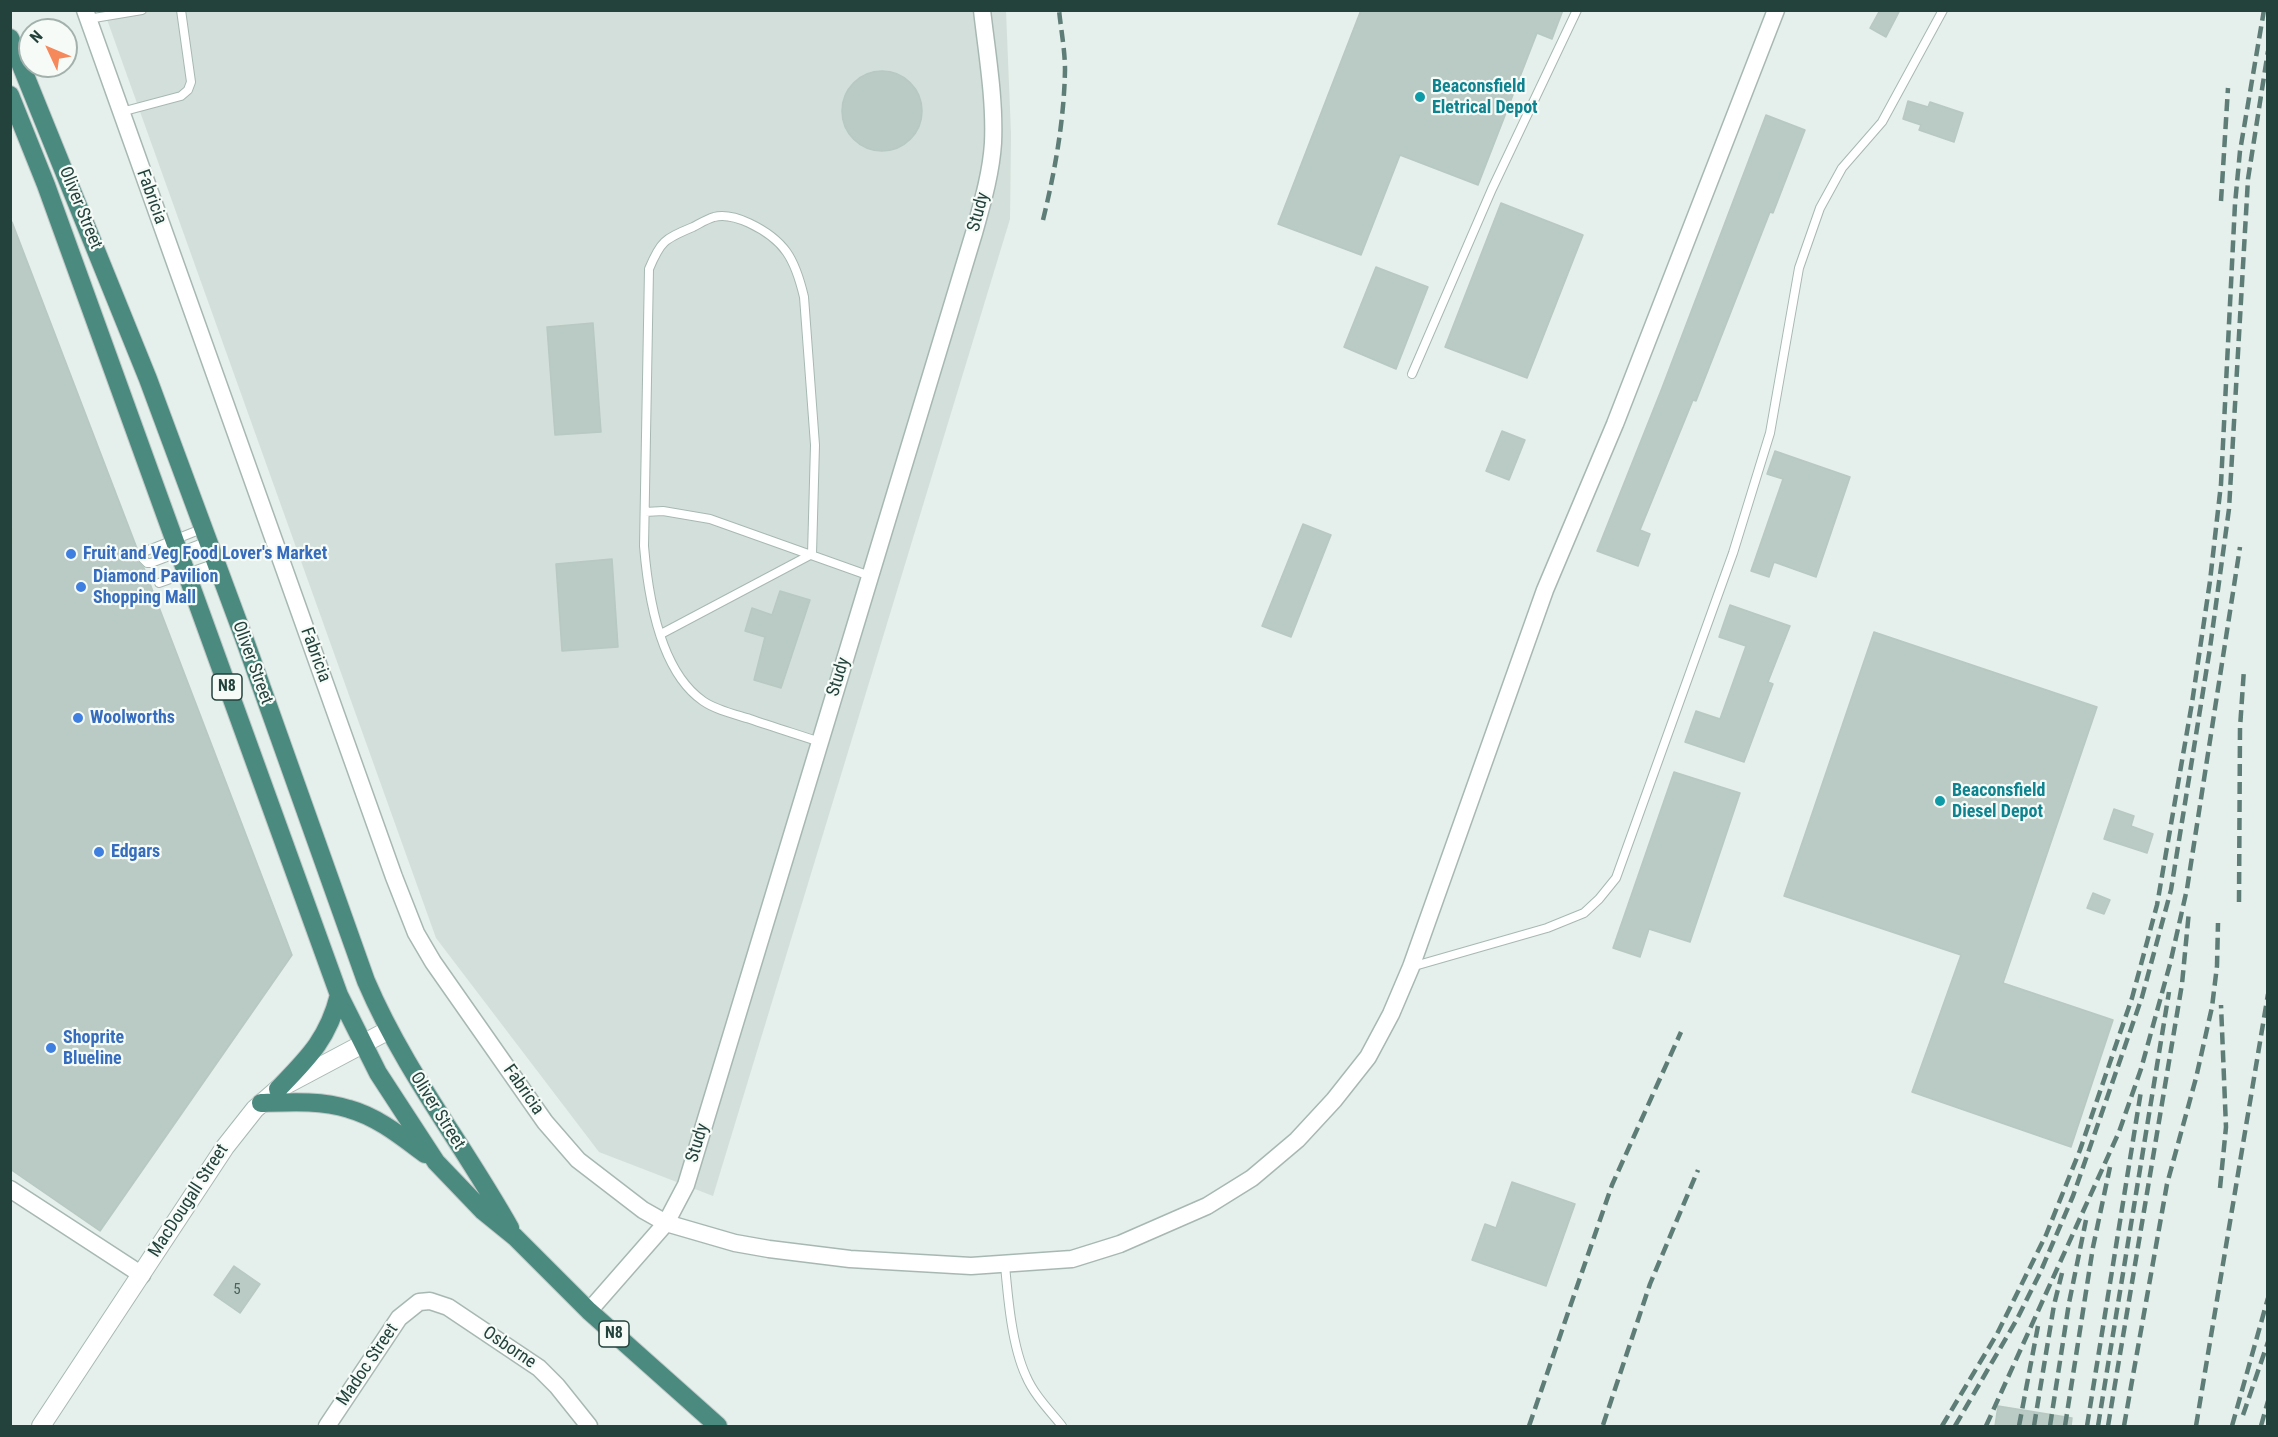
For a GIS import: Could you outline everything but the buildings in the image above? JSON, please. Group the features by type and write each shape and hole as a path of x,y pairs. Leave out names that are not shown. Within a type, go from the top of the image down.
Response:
{"highway":[{"name":"Oliver Street","path":"10,38 135,346 206,535 366,981 389,1030 428,1098 515,1237"},
{"name":"Oliver Street","path":"10,95 46,185 339,995 362,1045 395,1102 436,1162 466,1195 515,1237 590,1311 718,1426"},
{"path":"278,1089 304,1062 326,1033 332,1022 339,995"},
{"path":"261,1103 309,1103 349,1108 393,1131 436,1162"}],"street":[{"name":"Study","path":"590,1311 666,1223 677,1206 686,1185 974,233 986,186 993,145 993,113 982,10"},
{"name":"Fabricia","path":"86,15 390,866 416,933 433,962 555,1135 578,1160 643,1210 666,1223 735,1243 809,1255 939,1266 1005,1265 1072,1259 1120,1244 1207,1206 1252,1178 1297,1140 1368,1057 1391,1014 1411,967 1545,590 1615,424 1776,10"},
{"name":"MacDougall Street","path":"41,1426 234,1132 261,1103 278,1089 389,1030"},
{"path":"10,1189 142,1275"},
{"name":"Osborne","path":"411,1306 419,1302 438,1302 520,1355 548,1377 589,1426"},
{"name":"Madoc Street","path":"327,1426 399,1318 411,1306"}],"lane":[{"path":"86,15 141,10"},
{"path":"121,112 181,96 188,90 191,82 181,10"},
{"path":"1412,374 1492,189 1577,10"},
{"path":"1411,967 1547,928 1584,913 1616,878 1732,553 1770,433 1799,268 1820,208 1842,168 1882,122 1943,10"},
{"path":"812,554 815,445 804,297 798,273 781,245 769,232 737,217 714,217 671,236 657,249 648,269 646,571 655,616 671,662 685,685 704,701 723,711 820,742"},
{"path":"645,512 663,511 710,519 870,576"},
{"path":"177,546 206,535"},
{"path":"177,546 206,535"},
{"path":"661,634 812,554"},
{"path":"159,583 216,563"},
{"path":"1005,1265 1010,1314 1025,1373 1030,1384 1062,1426"}],"shaded area":[{"path":"104,11 1006,11 1011,134 1010,219 713,1196 599,1152 436,938"}],"railway":[{"path":"1043,220 1055,164 1063,108 1065,62 1059,10"},
{"path":"1942,1426 1997,1334 2046,1235 2080,1150 2132,998 2157,905 2192,703 2210,581 2221,484 2235,204 2240,151 2264,10"},
{"path":"1955,1426 2016,1321 2040,1273 2073,1196 2142,997 2171,890 2210,648 2229,509 2248,179 2268,51"},
{"path":"2221,201 2228,88"},
{"path":"1986,1426 2119,1132 2141,1069 2170,964 2187,889 2240,547"},
{"path":"2239,902 2240,728 2244,669"},
{"path":"2108,1426 2182,984 2189,911"},
{"path":"2124,1426 2167,1184 2196,1078 2212,1007 2217,966 2218,923"},
{"path":"2098,1426 2169,992"},
{"path":"2196,1426 2268,994"},
{"path":"2220,1188 2226,1127 2221,1005"},
{"path":"1529,1426 1612,1185 1681,1032"},
{"path":"2087,1426 2141,1091"},
{"path":"2065,1426 2093,1247 2110,1167"},
{"path":"1603,1425 1650,1284 1698,1170"},
{"path":"2050,1426 2069,1303 2086,1220"},
{"path":"2034,1426 2054,1305 2062,1273"},
{"path":"2232,1426 2268,1298"},
{"path":"2019,1426 2038,1326"},
{"path":"2243,1415 2268,1342"},
{"path":"2261,1426 2268,1401"}],"place":[{"name":"Beaconsfield Eletrical Depot","path":"1420,97"},
{"name":"Fruit and Veg Food Lover's Market","path":"71,554"},
{"name":"Diamond Pavilion Shopping Mall","path":"81,587"},
{"name":"Woolworths","path":"78,718"},
{"name":"Beaconsfield Diesel Depot","path":"1940,801"},
{"name":"Edgars","path":"99,852"},
{"name":"Shoprite Blueline","path":"51,1048"}]}
